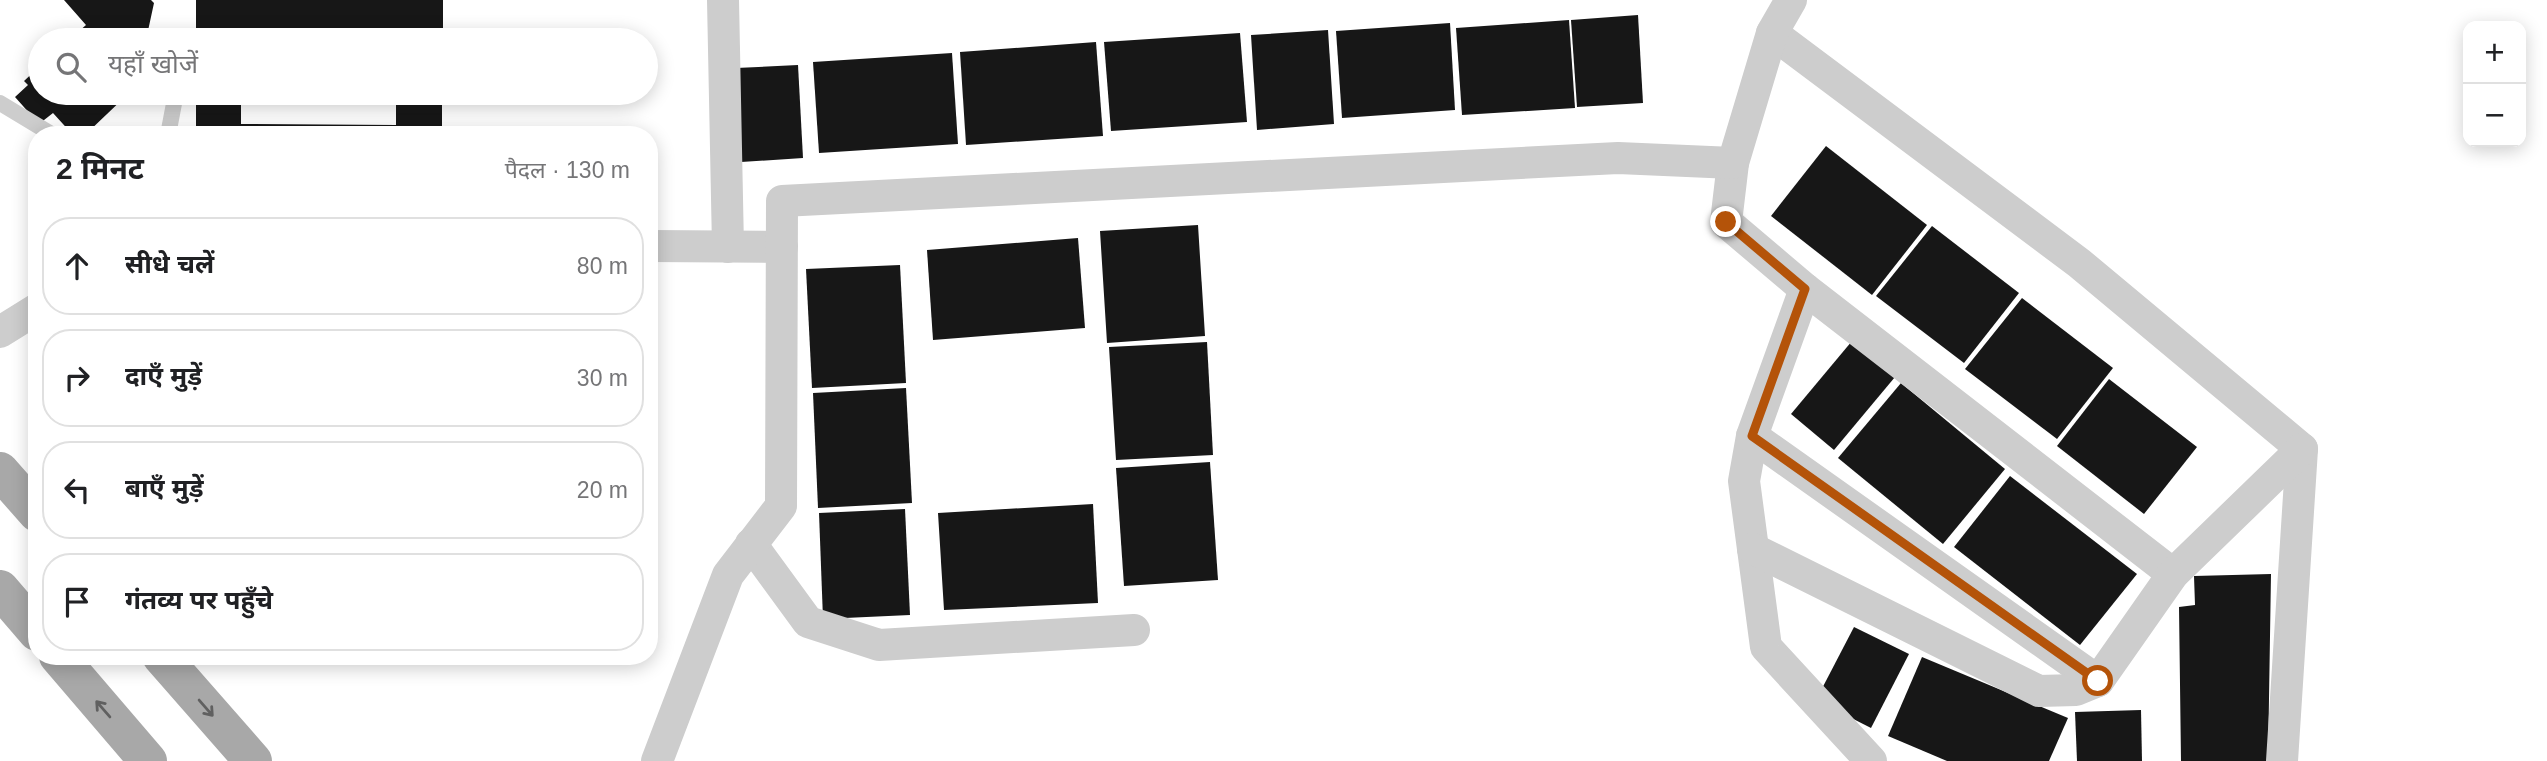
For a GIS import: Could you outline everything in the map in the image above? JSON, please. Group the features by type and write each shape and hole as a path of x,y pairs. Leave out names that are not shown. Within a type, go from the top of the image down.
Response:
{"main road":[{"path":"0,471 28,503"},
{"path":"0,589 28,622"},
{"path":"66,665 148,761"},
{"path":"170,665 253,761"}],"street":[{"path":"723,0 728,247"},
{"path":"1791,0 1772,33 1732,163 1726,222 1805,289 2173,574"},
{"path":"1772,33 2079,263 2302,449"},
{"path":"657,761 727,575 781,506 782,201 1618,158 1732,163"},
{"path":"658,246 782,247"},
{"path":"1805,289 1752,436 1744,481 1766,648 1871,761"},
{"path":"0,332 28,315"},
{"path":"1752,436 2098,681"},
{"path":"1753,548 2039,691 2076,690 2098,681 2173,574 2302,449"},
{"path":"2282,761 2302,449"},
{"path":"751,544 808,622 879,645 1134,630"}],"lane":[{"path":"0,103 38,126"},
{"path":"170,126 174,105"}],"building":[{"path":"64,0 151,0 154,3 149,28 83,28 86,25"},
{"path":"196,0 443,0 443,28 196,28"},
{"path":"1638,15 1643,103 1577,107 1571,20"},
{"path":"1569,20 1575,108 1462,115 1456,28"},
{"path":"1450,23 1455,110 1342,118 1336,31"},
{"path":"1328,30 1334,124 1257,130 1251,35"},
{"path":"1240,33 1247,122 1111,131 1104,42"},
{"path":"1096,42 1103,136 966,145 960,52"},
{"path":"952,53 958,144 819,153 813,62"},
{"path":"798,65 803,158 741,162 736,68"},
{"path":"28,85 28,105 116,105 94,126 65,126 53,113 39,124 15,97"},
{"path":"196,105 241,105 241,124 396,125 396,105 442,105 442,126 196,126"},
{"path":"1826,146 1927,225 1872,295 1771,216"},
{"path":"1198,225 1205,336 1107,343 1100,231"},
{"path":"1932,226 2019,293 1964,363 1876,296"},
{"path":"1078,238 1085,328 933,340 927,250"},
{"path":"900,265 906,383 812,388 806,269"},
{"path":"2022,298 2113,368 2057,439 1965,369"},
{"path":"1852,341 1895,377 1834,450 1791,414"},
{"path":"1207,342 1213,455 1116,460 1109,347"},
{"path":"2109,379 2197,447 2144,514 2057,446"},
{"path":"1901,383 2005,469 1943,544 1838,458"},
{"path":"906,388 912,503 818,508 813,393"},
{"path":"1210,462 1218,580 1124,586 1116,468"},
{"path":"2010,476 2137,574 2080,645 1954,547"},
{"path":"1093,504 1098,603 944,610 938,513"},
{"path":"905,509 910,615 823,619 819,513"},
{"path":"2271,574 2268,761 2181,761 2179,607 2195,605 2194,576"},
{"path":"1854,627 1909,654 1871,728 1816,700"},
{"path":"1922,657 2068,718 2049,761 1947,761 1888,736"},
{"path":"2141,710 2142,761 2077,761 2075,712"}],"route":[{"path":"1726,222 1805,289 1752,436 2098,681"}]}
